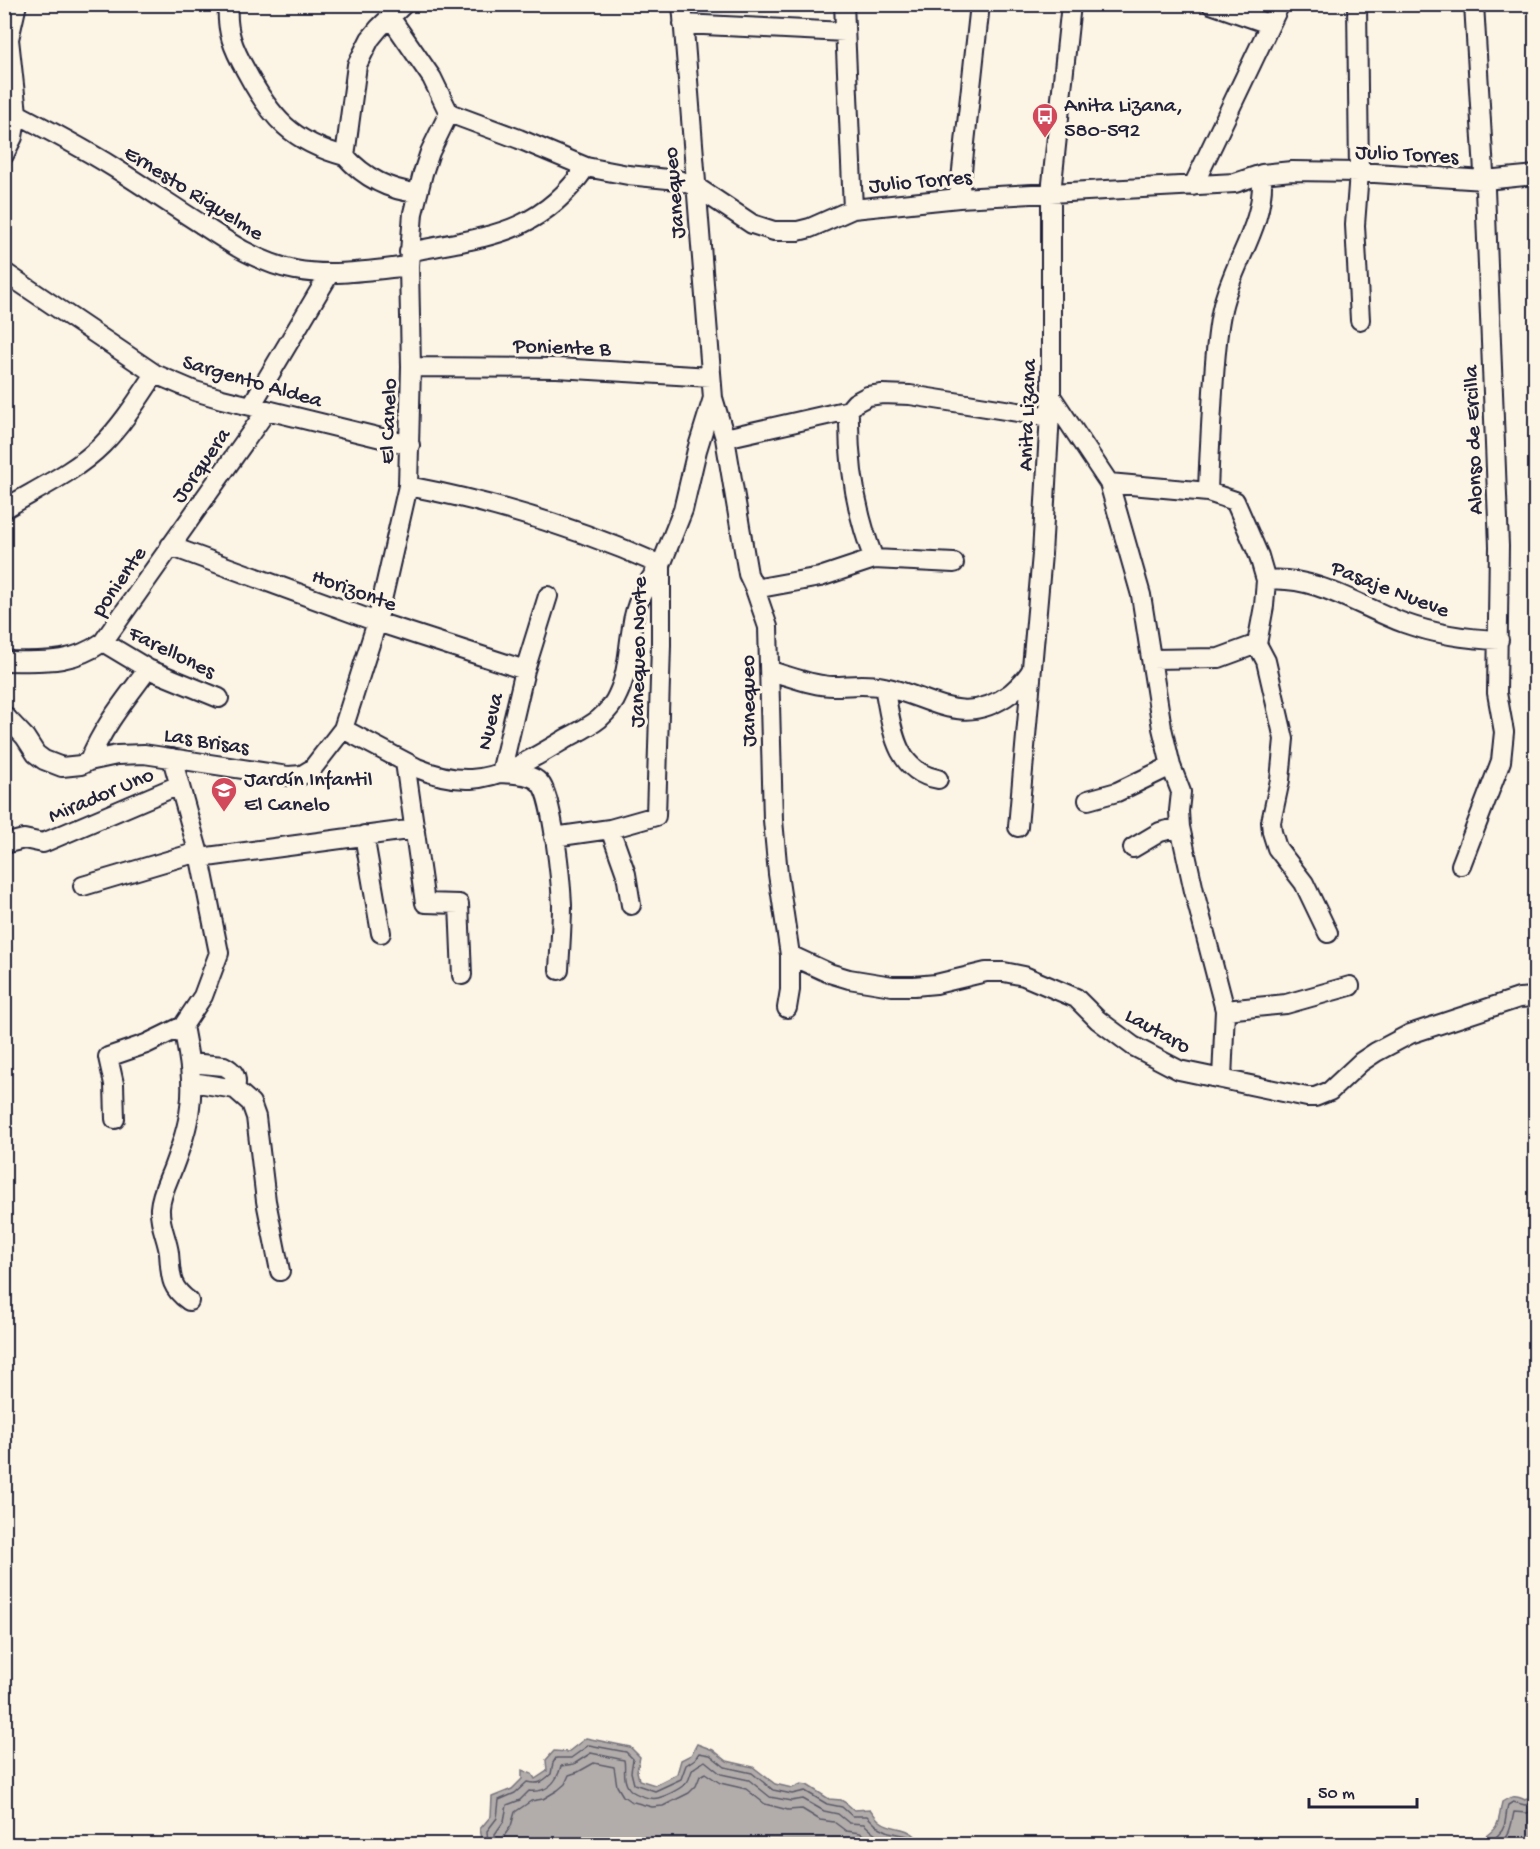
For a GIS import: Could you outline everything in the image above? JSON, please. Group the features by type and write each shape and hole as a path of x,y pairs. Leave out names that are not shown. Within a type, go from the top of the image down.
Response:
{"street":[{"path":"4,155 12,137 9,39 16,4"},
{"path":"228,4 228,23 233,47 258,96 280,122 305,141 345,156 361,171 381,184 417,194"},
{"name":"Janequeo","path":"682,4 711,377"},
{"path":"844,4 853,209"},
{"path":"959,198 980,4"},
{"name":"Anita Lizana","path":"1018,827 1042,554 1051,396 1051,193 1071,4"},
{"path":"1211,4 1269,24"},
{"path":"1193,186 1280,4"},
{"path":"1357,4 1359,172 1355,225 1360,320"},
{"name":"Alonso de Ercilla","path":"1461,866 1501,761 1504,732 1497,693 1499,546 1485,180 1474,4"},
{"path":"345,156 357,65 370,39 398,8 449,113"},
{"path":"683,24 845,32"},
{"name":"Ernesto Riquelme","path":"11,110 46,127 112,166 244,252 280,267 312,273 330,273 409,259 520,226 557,202 586,167"},
{"name":"Julio Torres","path":"449,113 586,167 628,175 678,180 695,186 752,224 774,231 798,231 810,228 853,209 959,198 1235,183 1262,174 1292,171 1359,172 1485,180 1536,175"},
{"name":"El Canelo","path":"343,729 377,622 408,486 411,232 417,194 430,152 449,113"},
{"path":"1208,492 1216,350 1222,310 1228,284 1257,219 1262,196 1262,174"},
{"name":"Sargento Aldea","path":"4,272 155,374 195,391 410,446"},
{"name":"Jorquera","path":"170,546 259,408 330,273"},
{"name":"Poniente B","path":"411,367 557,368 711,377"},
{"path":"4,509 66,472 103,444 127,416 155,374"},
{"name":"Janequeo Norte","path":"554,837 610,829 656,816 661,565 683,510 697,450 713,398 711,377"},
{"path":"725,438 849,410 855,403 868,396 882,394 910,395 1049,417"},
{"path":"1051,396 1109,483 1141,595 1150,659 1171,766 1181,792 1180,827 1225,1010 1222,1079"},
{"name":"Janequeo","path":"713,398 725,438 748,574 768,627 774,847 790,955 787,1008"},
{"path":"849,410 852,481 861,523 874,559"},
{"path":"1109,483 1208,492 1235,501 1266,580 1257,644 1266,661 1284,739 1280,780 1271,822 1274,841 1281,855 1304,884 1328,933"},
{"path":"343,729 429,773 455,778 470,779 501,773 549,749 590,726 611,706 626,673 632,625 637,607 645,589 661,565 542,518 480,501 408,486"},
{"name":"Horizonte","path":"170,546 377,622 525,670"},
{"name":"poniente","path":"103,642 170,546"},
{"path":"755,589 820,577 874,559 954,563"},
{"name":"Pasaje Nueve","path":"1266,580 1289,579 1314,584 1420,629 1459,638 1499,640"},
{"name":"Nueva","path":"548,596 525,670 501,773 531,777 542,784 546,794 562,904 559,970"},
{"name":"Farellones","path":"4,661 63,660 84,654 103,642 148,669 219,698"},
{"path":"1150,659 1219,658 1257,644"},
{"path":"89,761 97,741 111,718 148,669"},
{"path":"770,670 823,685 866,684 884,687 957,709 992,705 1015,689 1029,676 1032,669"},
{"path":"884,687 896,741 903,757 908,764 922,774 938,779"},
{"name":"Las Brisas","path":"4,715 26,737 36,754 62,767 130,754 144,754 295,777 312,769 343,729"},
{"path":"115,1119 114,1084 108,1057 146,1044 183,1026 203,996 219,953 199,855 172,758"},
{"path":"405,762 425,903 459,904 462,975"},
{"path":"1088,800 1117,792 1171,766"},
{"name":"Mirador Uno","path":"4,844 24,839 43,843 179,785"},
{"path":"1133,848 1160,832 1180,827"},
{"path":"83,886 199,855 415,829"},
{"path":"610,829 626,874 631,906"},
{"path":"364,835 381,933"},
{"name":"Lautaro","path":"790,955 839,976 892,986 936,984 986,972 1004,972 1024,976 1076,998 1098,1020 1133,1046 1179,1070 1298,1096 1315,1097 1330,1091 1361,1062 1376,1052 1410,1034 1519,999 1536,997"},
{"path":"1225,1010 1287,1004 1350,986"},
{"path":"183,1026 192,1082 188,1120 164,1192 160,1212 168,1244 171,1279 177,1290 189,1301"},
{"path":"190,1064 224,1066 235,1076 236,1089"},
{"path":"192,1082 236,1089 251,1103 256,1118 266,1201 279,1271"}],"water":[{"path":"586,1738 630,1747 640,1757 637,1771 639,1780 655,1785 677,1774 681,1760 691,1755 697,1744 713,1750 727,1761 753,1767 775,1784 792,1788 801,1784 807,1785 829,1799 841,1800 854,1810 870,1809 885,1824 908,1831 919,1839 929,1837 932,1844 483,1844 480,1829 491,1816 492,1797 512,1789 522,1779 522,1770 532,1774 535,1779 547,1771 546,1760 554,1751 568,1752"},
{"path":"1535,1795 1535,1844 1482,1844 1483,1838 1498,1823 1502,1802 1513,1797 1525,1800"}],"place":[{"name":"Anita Lizana, 580-592","path":"1045,139"},
{"name":"Jardín Infantil El Canelo","path":"224,813"}]}
